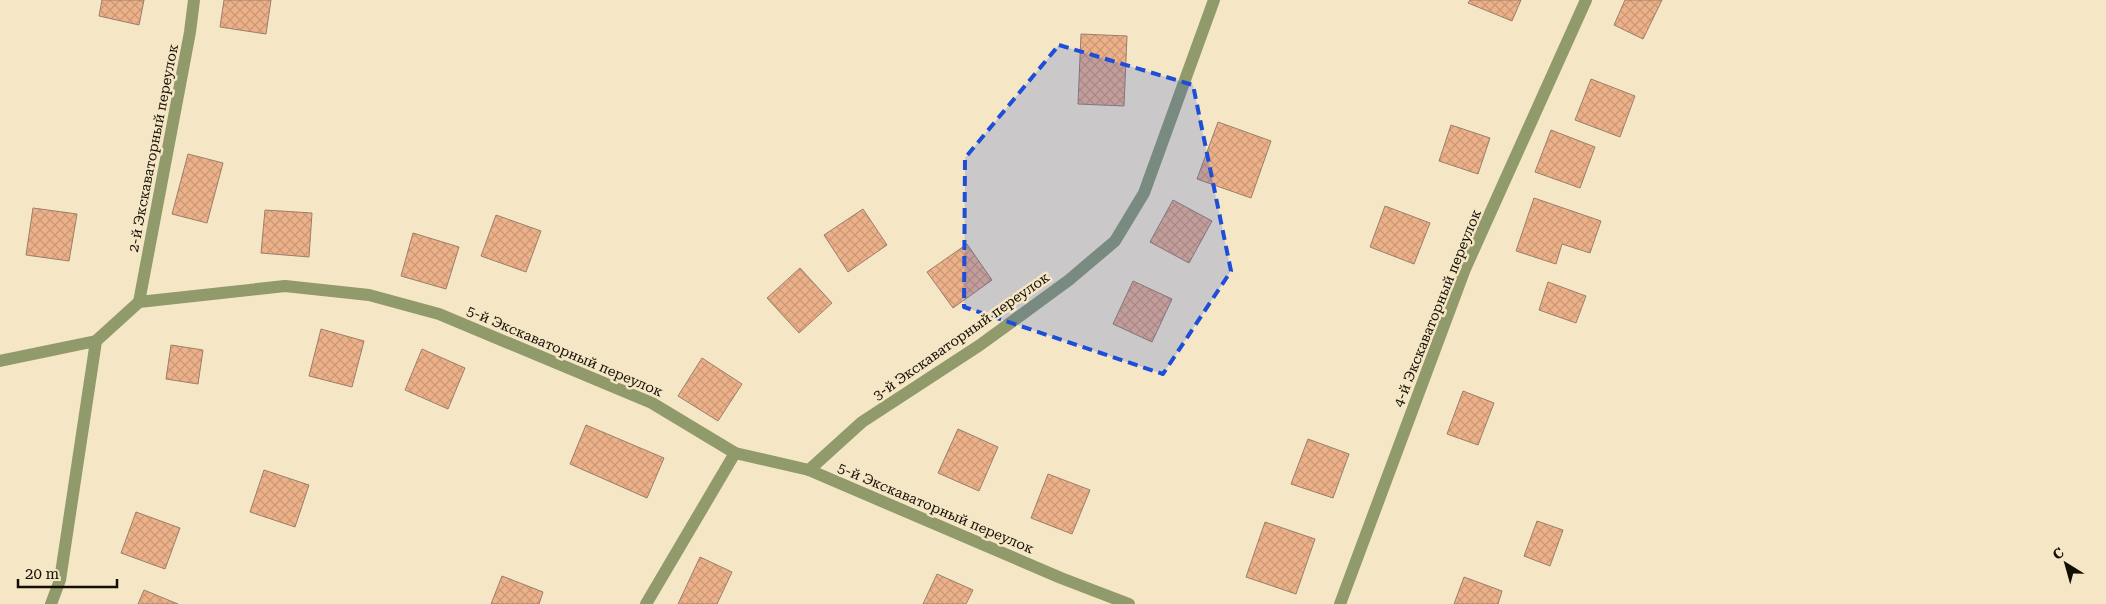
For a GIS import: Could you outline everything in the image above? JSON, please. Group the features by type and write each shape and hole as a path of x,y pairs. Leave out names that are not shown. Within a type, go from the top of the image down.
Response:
{"street":[{"name":"2-й Экскаваторный переулок","path":"139,302 194,0"},
{"name":"3-й Экскаваторный переулок","path":"809,470 862,422 980,345 1070,280 1115,241 1144,194 1214,0"},
{"name":"4-й Экскаваторный переулок","path":"1340,604 1465,269 1586,0"},
{"name":"5-й Экскаваторный переулок","path":"139,302 285,286 369,294 439,314 652,403 734,453 809,470 1061,578 1130,604"},
{"path":"0,361 96,341 139,302"},
{"path":"51,604 60,580 96,341"},
{"path":"646,604 734,453"}],"highlighted area":[{"path":"1059,45 1193,85 1231,271 1163,374 964,307 965,158"}],"building":[{"path":"102,0 144,0 139,25 99,16"},
{"path":"224,0 271,0 266,34 220,27"},
{"path":"1470,0 1521,0 1512,21 1468,3"},
{"path":"1625,0 1662,0 1643,39 1614,25"},
{"path":"1081,34 1127,36 1124,106 1078,104"},
{"path":"1591,79 1635,96 1620,137 1575,120"},
{"path":"1218,122 1271,141 1251,198 1197,179"},
{"path":"1451,125 1490,138 1478,174 1439,161"},
{"path":"1551,130 1595,147 1580,188 1535,172"},
{"path":"188,154 223,163 207,223 172,214"},
{"path":"1534,198 1601,221 1590,253 1562,244 1556,264 1516,251"},
{"path":"1173,200 1212,221 1189,263 1150,242"},
{"path":"1385,206 1430,223 1414,264 1370,247"},
{"path":"33,208 77,214 69,261 26,255"},
{"path":"863,209 887,245 848,272 824,235"},
{"path":"265,210 312,213 309,257 261,253"},
{"path":"496,215 541,231 526,272 481,256"},
{"path":"413,233 459,247 446,289 401,276"},
{"path":"967,244 992,280 953,308 927,272"},
{"path":"800,268 832,303 799,333 767,298"},
{"path":"1133,281 1172,299 1152,342 1113,324"},
{"path":"1548,282 1586,296 1576,323 1539,310"},
{"path":"321,329 364,341 352,387 309,376"},
{"path":"171,345 203,350 198,384 166,379"},
{"path":"422,349 465,368 448,409 405,390"},
{"path":"702,358 742,384 718,421 678,396"},
{"path":"1463,391 1494,403 1478,445 1447,434"},
{"path":"586,425 664,458 647,498 570,464"},
{"path":"958,429 998,447 979,491 938,473"},
{"path":"1308,439 1349,454 1333,498 1291,484"},
{"path":"264,470 309,485 295,527 250,512"},
{"path":"1048,474 1090,490 1072,534 1031,518"},
{"path":"136,512 180,528 165,569 121,553"},
{"path":"1537,521 1563,530 1550,566 1524,556"},
{"path":"1265,522 1315,539 1296,594 1246,577"},
{"path":"700,557 732,572 717,604 678,604"},
{"path":"937,574 973,590 966,604 923,604"},
{"path":"502,576 543,592 539,604 491,604"},
{"path":"1464,577 1502,591 1498,604 1454,604"},
{"path":"144,590 178,604 138,604"}]}
